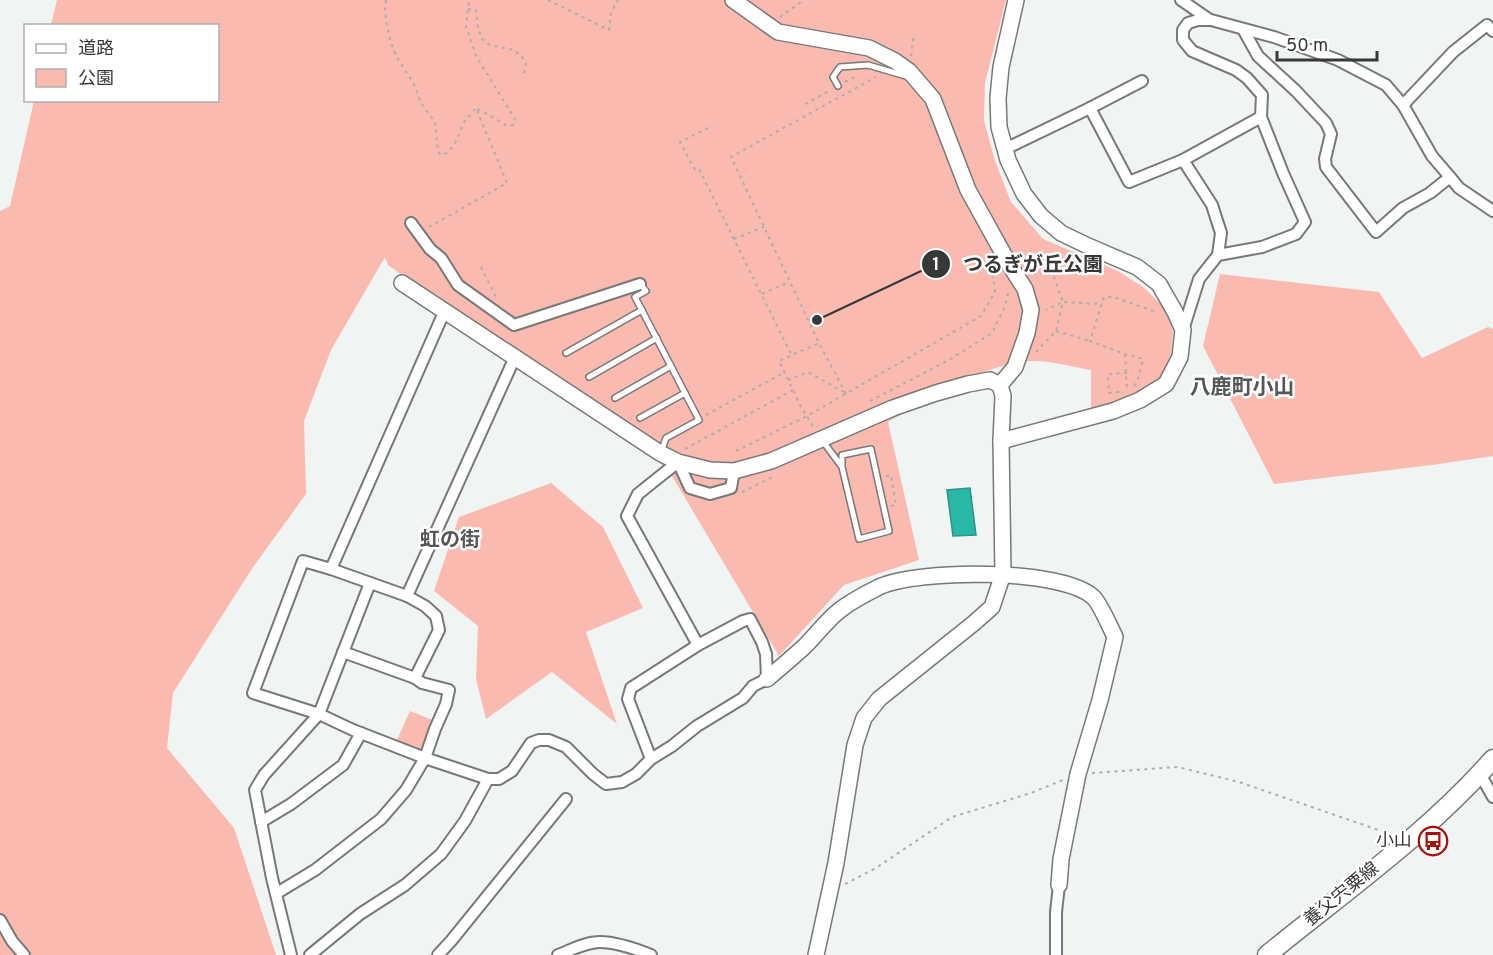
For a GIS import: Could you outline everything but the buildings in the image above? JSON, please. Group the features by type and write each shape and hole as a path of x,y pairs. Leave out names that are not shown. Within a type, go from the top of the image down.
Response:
{"main road":[{"name":"養父宍粟線","path":"1267,955 1410,840 1449,805 1493,759"}],"street":[{"path":"733,0 778,32 869,48 895,61 913,75 933,99 968,190 1024,289 1031,310 1027,333 1018,360 1000,385"},
{"path":"1016,0 1001,67 998,98 999,128 1008,160 1024,194 1041,216 1061,233 1137,267 1159,284 1183,330"},
{"path":"1181,0 1211,20"},
{"path":"1218,255 1262,247 1296,234 1305,222 1261,117 1262,95 1247,78 1236,70 1192,51 1183,40 1183,30 1188,23 1198,20 1211,20 1274,37 1338,60 1386,85 1403,105 1432,156 1459,188 1493,211"},
{"path":"1403,105 1453,52 1487,25 1493,31"},
{"path":"1243,29 1258,56 1326,123 1330,134 1325,159 1326,167 1376,232 1403,208 1430,193 1450,177"},
{"path":"1005,148 1142,81"},
{"path":"1090,108 1129,182 1183,160 1261,117"},
{"path":"1001,441 1113,411 1140,400 1166,384 1180,357 1183,330 1199,279 1218,255 1221,234 1212,205 1183,160"},
{"path":"411,223 430,249 441,258 458,285 514,325 640,284"},
{"path":"402,283 669,458 710,470 734,471 771,461 892,408 947,390 990,380 1000,385 1003,396 1001,441 1003,574 992,607 879,699 864,718 855,745 830,892 816,955"},
{"path":"331,569 445,310"},
{"path":"407,596 515,357"},
{"path":"669,458 690,488 710,494 731,488 734,471"},
{"path":"669,458 638,494 627,516 698,645"},
{"path":"415,678 439,630 436,616 425,606 407,596 303,561 253,693 319,714 425,758 488,779 499,779 512,771 531,743 549,740 566,747 606,784 622,782 636,774 651,759 698,726 743,698 753,686 767,679 841,610 880,586 907,578 1003,574 1061,582 1081,589 1095,598 1115,637 1100,700 1078,774 1061,859 1056,912 1056,955"},
{"path":"291,955 272,878 255,790 264,775 319,714 370,583"},
{"path":"651,759 628,699 631,688 698,645 750,619 766,654 767,679"},
{"path":"277,893 315,870 381,819 406,790 425,758 446,705 449,690 422,683 415,678 343,652"},
{"path":"261,822 291,804 343,765 361,733"},
{"path":"1480,774 1493,797"},
{"path":"310,955 360,914 405,885 441,854 465,821 488,779"},
{"path":"438,955 566,799"},
{"path":"0,920 12,941 24,955"},
{"path":"558,955 587,944 600,942 634,948 651,955"}],"lane":[{"path":"838,86 833,77 840,67 868,65 886,71 913,75"},
{"path":"640,284 646,291 635,297 699,420 666,438 669,458"},
{"path":"566,353 642,310"},
{"path":"590,377 657,338"},
{"path":"615,398 671,366"},
{"path":"640,418 685,393"},
{"path":"821,439 842,467 859,539 889,531 871,449 842,455 842,467"}],"path":[{"path":"386,0 386,20 390,40 396,56 414,84 421,103 435,122 438,152 448,153 465,122 476,108"},
{"path":"469,0 466,26 476,56 515,119 513,125 508,126 476,108"},
{"path":"548,0 609,30 611,13 618,0"},
{"path":"768,26 804,0"},
{"path":"468,9 476,10 482,39 490,45 514,50 523,58 526,63 523,78"},
{"path":"913,75 914,34"},
{"path":"846,393 819,343 731,157 886,71"},
{"path":"805,104 838,86"},
{"path":"418,233 507,183 476,108"},
{"path":"708,128 680,142 694,170 699,169 792,356"},
{"path":"734,239 764,227"},
{"path":"736,451 807,416 981,316 995,292 990,256"},
{"path":"481,267 506,319"},
{"path":"866,404 949,360 992,333 1005,306 1015,274 1053,274 1063,302 1056,331 1030,359 1018,360"},
{"path":"762,294 790,281"},
{"path":"1090,341 1104,297 1113,297 1157,312"},
{"path":"1063,302 1102,304"},
{"path":"1056,331 1143,358 1138,379 1128,396 1125,354"},
{"path":"819,343 779,361 821,439"},
{"path":"699,420 785,372"},
{"path":"788,380 808,372 846,393"},
{"path":"1126,373 1108,374 1108,383 1109,393 1127,391"},
{"path":"669,458 793,390"},
{"path":"830,892 876,868 952,817 1031,793 1078,774 1179,767 1239,782 1410,840"}],"green space":[{"path":"57,0 1006,0 985,83 984,120 995,161 1011,202 1043,239 1118,271 1143,287 1165,308 1173,332 1171,354 1160,378 1138,397 1091,412 1091,370 1032,361 1014,363 976,375 888,422 919,560 844,585 779,656 672,476 653,456 388,265 385,257 331,350 304,421 306,494 251,570 173,693 167,748 234,828 276,955 0,955 0,211 10,206 34,102 219,102 219,24 51,24"},
{"path":"1220,274 1379,292 1422,358 1488,327 1493,329 1493,456 1274,484 1203,346"},
{"path":"551,483 603,527 643,608 586,632 617,724 552,672 486,719 476,679 478,626 434,591 459,517"},
{"path":"410,711 435,721 421,751 397,740"}],"shaded area":[{"path":"970,488 976,535 953,536 947,490"}],"place":[{"name":"つるぎが丘公園","path":"817,320"},
{"name":"小山","path":"1433,841"}],"district":[{"name":"八鹿町小山","path":"1242,388"},
{"name":"虹の街","path":"450,541"}]}
